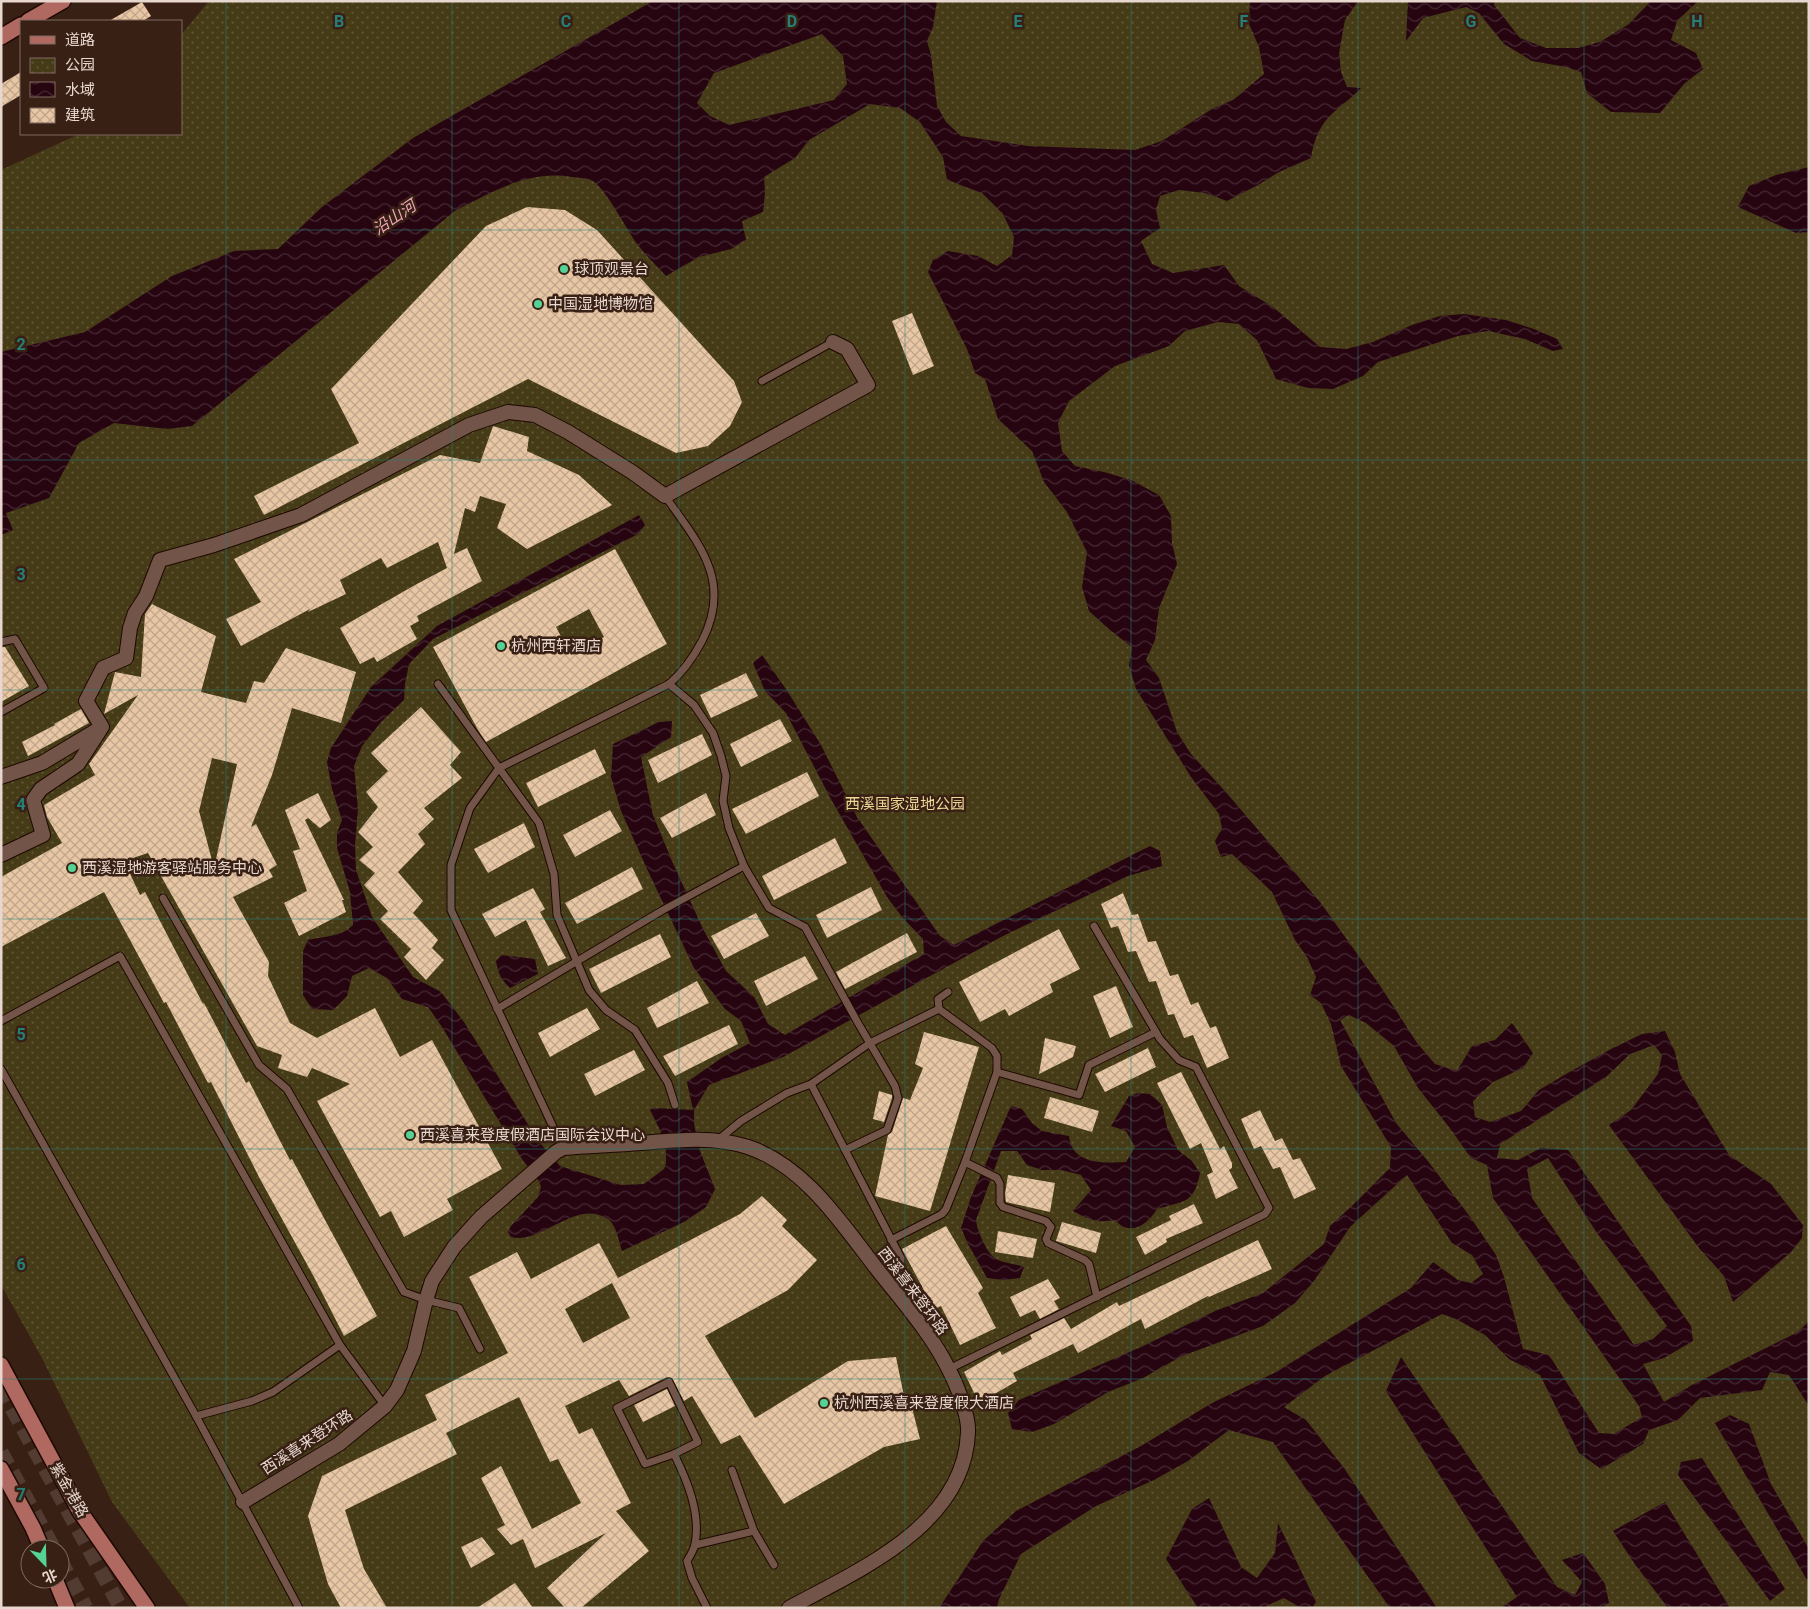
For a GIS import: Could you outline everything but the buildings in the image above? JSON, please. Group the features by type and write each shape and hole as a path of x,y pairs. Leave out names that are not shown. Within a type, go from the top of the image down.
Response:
{"main road":[{"path":"30,20 62,1"},
{"path":"1,37 20,26"},
{"name":"紫金港路","path":"1,1365 80,1510 147,1608"},
{"path":"1,1469 38,1539"},
{"path":"59,1589 67,1608"}],"street":[{"path":"102,727 86,701 102,668 126,658 130,628 135,613 146,596 160,560 214,545 301,515 469,425 508,412 535,415 568,432 632,472 665,496 868,385 847,342 833,342"},
{"path":"1,777 42,764 102,727"},
{"path":"1,854 43,835 33,800 41,789 78,764 102,727"},
{"name":"西溪喜来登环路","path":"242,1502 339,1444 384,1406 397,1390 414,1351 432,1281 454,1247 481,1217 522,1180 560,1150 679,1140 718,1140 748,1147 769,1156 818,1194 932,1340 949,1369 961,1399 968,1431 965,1457 957,1482 948,1496 925,1523 896,1546 853,1574 789,1608"}],"lane":[{"path":"762,381 833,342"},
{"path":"560,1150 451,910 450,865 470,808 499,768 669,684 682,673 697,649 709,627 716,596 710,566 697,543 665,496"},
{"path":"1,642 15,639 44,688 1,712"},
{"path":"438,684 539,823 554,874 557,915 589,990 606,1010 635,1030 668,1084 675,1106"},
{"path":"669,684 694,705 713,733 722,756 726,776 723,801 725,810 744,866 769,908 805,927 895,1086 898,1098 887,1130 845,1150"},
{"path":"497,1009 663,910 744,866"},
{"path":"163,898 259,1065 287,1089 394,1278 404,1292 458,1308 480,1349"},
{"path":"949,1369 1265,1214 1269,1208 1196,1067 1179,1060 1156,1032 1094,926"},
{"path":"1,1021 120,956 340,1346 384,1406"},
{"path":"891,1240 942,1214 946,1209 966,1162 997,1072 997,1056 992,1048 939,1009 938,999 948,992"},
{"path":"718,1140 741,1121 787,1093 811,1084 870,1043 939,1009"},
{"path":"997,1072 1078,1095 1089,1065 1156,1032"},
{"path":"1,1068 196,1416 299,1608"},
{"path":"811,1084 901,1258 896,1294"},
{"path":"966,1162 997,1178 1000,1184 1000,1204 1002,1207 1046,1220 1050,1227 1046,1239 1048,1243 1085,1260 1089,1264 1097,1297"},
{"path":"196,1416 252,1401 273,1392 340,1346"},
{"path":"669,1382 698,1442 674,1454 645,1464 617,1408 669,1382"},
{"path":"674,1454 685,1477 693,1502 696,1531 695,1546 687,1561 692,1578 707,1608"},
{"path":"732,1470 754,1531 774,1565"},
{"path":"695,1546 754,1531"}],"green space":[{"name":"西溪国家湿地公园","path":"209,1 1809,1 1809,1608 190,1608 112,1502 43,1360 1,1285 1,170 77,135 182,135 182,34"}],"water":[{"name":"沿山河","path":"653,1 937,1 933,27 927,41 931,55 937,106 946,122 961,136 1028,146 1135,150 1162,141 1212,109 1233,100 1264,74 1259,47 1249,24 1250,1 1358,1 1345,20 1339,53 1341,72 1347,87 1361,88 1324,122 1316,137 1311,158 1279,172 1227,201 1205,193 1179,190 1160,196 1156,210 1160,228 1141,241 1152,264 1173,273 1224,265 1239,286 1273,307 1320,347 1346,349 1373,342 1412,325 1440,316 1464,314 1506,320 1534,329 1557,339 1563,349 1553,351 1525,339 1488,331 1458,336 1378,362 1363,376 1333,389 1308,388 1276,379 1257,340 1239,324 1218,322 1185,331 1169,346 1115,366 1069,401 1058,423 1062,451 1075,466 1131,480 1159,495 1171,516 1172,543 1177,564 1159,608 1155,640 1146,660 1159,678 1177,732 1191,754 1320,902 1381,987 1417,1043 1435,1064 1457,1071 1472,1046 1495,1040 1512,1023 1533,1053 1523,1068 1493,1082 1473,1101 1475,1117 1490,1122 1521,1111 1539,1090 1566,1074 1642,1034 1665,1031 1675,1052 1680,1074 1729,1155 1771,1184 1803,1225 1802,1238 1791,1252 1733,1302 1724,1276 1699,1248 1609,1125 1631,1110 1658,1074 1662,1055 1654,1045 1630,1054 1606,1077 1500,1144 1497,1158 1518,1160 1541,1148 1568,1150 1691,1326 1693,1341 1664,1358 1643,1364 1664,1402 1692,1385 1798,1332 1809,1321 1809,1406 1789,1375 1770,1372 1762,1390 1700,1398 1678,1420 1649,1430 1643,1444 1601,1469 1579,1453 1540,1375 1509,1359 1485,1335 1456,1319 1442,1314 1325,1376 1284,1407 1306,1420 1344,1468 1437,1608 1390,1608 1273,1442 1229,1430 1188,1461 1154,1480 1096,1506 1021,1554 999,1599 997,1608 939,1608 983,1541 1016,1511 1141,1446 1212,1403 1276,1372 1411,1288 1433,1262 1458,1280 1471,1283 1483,1274 1472,1255 1452,1243 1407,1175 1350,1227 1314,1281 1295,1303 1263,1326 1182,1356 1143,1378 1108,1392 1054,1424 1032,1432 1012,1429 1008,1413 1019,1400 1141,1347 1215,1311 1263,1293 1324,1244 1330,1226 1390,1168 1391,1147 1341,1066 1331,1024 1321,1003 1310,995 1316,977 1307,957 1295,940 1272,892 1232,854 1221,857 1215,841 1222,828 1219,814 1191,777 1136,689 1129,665 1132,647 1089,611 1082,587 1087,552 1067,512 1044,482 1032,451 998,419 985,379 975,373 967,349 928,272 933,260 948,251 978,256 997,266 1012,255 1014,237 1003,214 982,193 947,180 943,157 920,122 900,108 870,104 809,140 795,158 764,177 763,212 742,221 746,240 731,249 699,257 666,276 641,249 603,191 591,180 556,176 541,177 526,179 498,189 456,210 192,426 167,429 114,423 79,443 49,498 6,513 13,530 1,535 1,352 85,332 172,276 234,251 278,249 322,207 413,138","holes":["822,34 843,56 847,84 834,100 729,125 710,116 697,103 714,73","1349,1015 1366,1023 1394,1046 1418,1088 1471,1158 1487,1165 1493,1198 1639,1406 1642,1417 1614,1434 1599,1433 1549,1355 1523,1349 1504,1277 1496,1255 1471,1218 1396,1123 1340,1020","1548,1158 1597,1233 1667,1326 1653,1339 1634,1345 1532,1198 1527,1169"]},
{"path":"1408,1 1494,1 1494,5 1520,38 1546,48 1578,48 1600,42 1629,24 1651,1 1698,1 1677,21 1671,40 1696,53 1703,69 1684,84 1660,113 1611,112 1587,93 1581,72 1566,67 1532,61 1504,44 1479,13 1466,7 1423,18 1406,41"},
{"path":"1809,167 1809,232 1796,233 1738,207 1749,186 1776,175"},
{"path":"639,515 645,525 638,534 433,639 409,664 404,700 381,722 362,746 354,766 358,809 355,845 356,870 372,917 413,977 441,992 464,1022 539,1142 560,1166 621,1185 644,1184 664,1169 666,1163 666,1150 660,1130 650,1110 653,1108 693,1110 687,1082 723,1057 750,1043 741,1021 725,1009 694,968 647,869 621,811 611,777 613,744 659,722 672,721 671,737 641,757 653,815 703,929 726,971 754,997 768,1024 785,1035 924,954 923,939 902,917 887,897 832,801 786,713 765,691 753,663 762,655 821,745 857,817 940,936 954,945 1150,846 1160,851 1162,866 1128,876 1001,937 783,1057 709,1085 694,1110 694,1124 700,1151 715,1189 706,1207 684,1222 622,1251 610,1221 602,1216 591,1213 568,1219 533,1235 521,1238 511,1237 508,1232 511,1226 538,1197 541,1187 539,1181 522,1159 428,1007 402,999 387,978 369,968 352,976 347,996 333,1010 312,1009 303,995 303,951 308,940 344,932 353,925 350,892 337,848 337,833 342,820 332,789 327,762 331,748 371,687 437,626"},
{"path":"501,955 535,959 538,974 510,988 502,979 498,969 496,961"},
{"path":"1139,1093 1150,1094 1162,1105 1167,1127 1178,1150 1192,1161 1200,1173 1195,1191 1191,1196 1181,1202 1157,1209 1144,1224 1134,1228 1124,1227 1115,1220 1093,1220 1073,1211 1091,1190 1081,1175 1061,1170 1042,1170 1027,1165 1017,1151 1001,1151 976,1220 983,1241 989,1252 996,1259 1024,1267 1020,1278 1004,1280 987,1278 961,1228 971,1197 1011,1106 1022,1109 1032,1123 1042,1131 1069,1136 1071,1145 1082,1157 1099,1162 1126,1162 1135,1147 1126,1131 1111,1126 1129,1096"},
{"path":"1401,1357 1557,1587 1575,1595 1582,1582 1562,1560 1583,1553 1605,1584 1609,1603 1600,1608 1501,1608 1517,1597 1386,1391"},
{"path":"1730,1415 1749,1424 1771,1484 1809,1549 1809,1580 1807,1580 1715,1423"},
{"path":"1702,1458 1785,1589 1770,1601 1678,1475 1681,1462"},
{"path":"1209,1498 1241,1567 1257,1578 1275,1553 1278,1523 1316,1602 1312,1608 1301,1608 1284,1598 1266,1606 1267,1608 1198,1608 1166,1559 1192,1509"},
{"path":"1665,1502 1730,1608 1668,1608 1634,1563 1613,1531"}],"tunnel":[{"path":"1,1388 121,1608"},
{"path":"1,1452 49,1539"},
{"path":"70,1578 86,1608"}],"place":[{"name":"球顶观景台","path":"564,269"},
{"name":"中国湿地博物馆","path":"538,304"},
{"name":"杭州西轩酒店","path":"501,646"},
{"name":"西溪湿地游客驿站服务中心","path":"72,868"},
{"name":"西溪喜来登度假酒店国际会议中心","path":"410,1135"},
{"name":"杭州西溪喜来登度假大酒店","path":"824,1403"}]}
